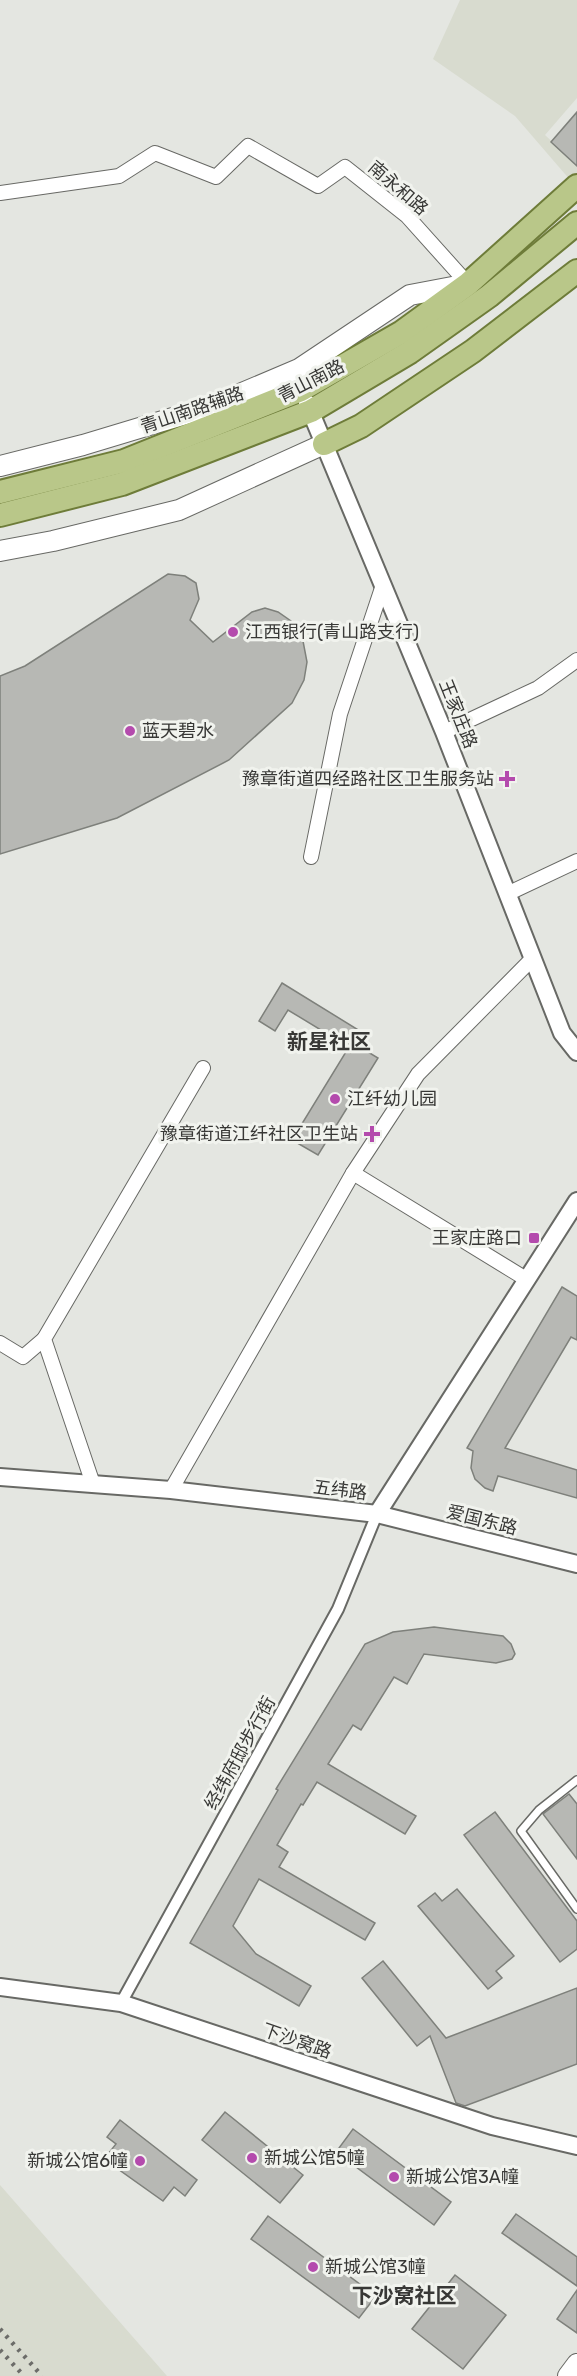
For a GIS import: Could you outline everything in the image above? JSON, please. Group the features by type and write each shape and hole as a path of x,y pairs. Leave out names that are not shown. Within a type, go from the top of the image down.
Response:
{"main road":[{"name":"青山南路","path":"0,492 124,461 301,390 402,332 468,284 577,186"},
{"name":"青山南路","path":"0,515 122,484 310,411 411,352 489,296 577,223"},
{"path":"0,551 53,541 179,510 324,444 361,426 473,351 577,271"},
{"name":"青山南路辅路","path":"0,466 83,445 210,407 299,369 410,295 468,284"},
{"path":"568,2376 577,2364"}],"street":[{"name":"南永和路","path":"0,193 119,176 155,153 216,177 248,147 318,186 345,167 407,216 468,284"},
{"name":"王家庄路","path":"301,390 444,732 562,1033 577,1052"},
{"path":"311,857 340,714 383,585"},
{"path":"444,732 538,688 577,660"},
{"path":"507,894 577,861"},
{"path":"171,1490 353,1173 418,1074 532,959"},
{"path":"0,1343 23,1357 44,1338 203,1068"},
{"path":"353,1173 526,1279"},
{"name":"五纬路","path":"0,1477 171,1490 377,1514 577,1201"},
{"path":"44,1338 93,1484"},
{"name":"爱国东路","path":"377,1514 577,1564"},
{"name":"经纬府邸步行街","path":"121,2003 338,1609 377,1514"},
{"name":"下沙窝路","path":"0,1987 121,2003 492,2126 577,2146"}],"lane":[{"path":"577,1780 539,1810 521,1831 577,1909"}],"shaded area":[{"path":"460,0 577,0 577,98 545,135 577,165 577,175 571,181 515,116 433,59"},
{"path":"0,2185 167,2376 0,2376"}],"building":[{"path":"577,112 577,166 551,142"},
{"name":"蓝天碧水","path":"168,574 185,576 196,583 199,599 190,620 213,642 252,612 265,608 278,612 291,621 303,641 307,662 304,680 292,703 229,760 117,818 0,854 0,676 25,666"},
{"name":"江纤幼儿园","path":"282,983 360,1031 353,1043 378,1058 318,1155 292,1140 349,1047 288,1010 275,1031 259,1021"},
{"path":"562,1287 577,1296 577,1340 571,1337 505,1448 577,1470 577,1498 498,1476 493,1491 485,1488 475,1479 471,1468 473,1451 467,1448"},
{"path":"434,1627 503,1636 511,1644 515,1654 512,1659 496,1663 424,1654 407,1684 394,1677 361,1730 353,1725 328,1764 416,1816 405,1834 317,1782 277,1845 288,1852 279,1867 375,1923 365,1940 259,1879 233,1926 256,1954 311,1986 299,2006 190,1943 278,1790 276,1789 365,1644 393,1632"},
{"path":"569,1794 577,1804 577,1859 543,1814"},
{"path":"495,1812 577,1921 577,1949 560,1962 464,1835"},
{"path":"457,1889 514,1956 496,1971 502,1978 488,1989 418,1906 435,1893 442,1901"},
{"path":"383,1961 446,2038 577,1988 577,2064 465,2106 456,2103 430,2036 417,2046 362,1978"},
{"name":"新城公馆5幢","path":"225,2112 303,2175 280,2203 202,2140"},
{"name":"新城公馆6幢","path":"120,2120 197,2180 185,2196 174,2187 163,2201 104,2159 116,2144 107,2137"},
{"name":"新城公馆3A幢","path":"353,2129 451,2202 434,2225 336,2152"},
{"path":"516,2214 577,2257 577,2286 502,2233"},
{"name":"新城公馆3幢","path":"268,2216 376,2296 359,2318 251,2239"},
{"path":"455,2275 506,2315 463,2369 412,2329"},
{"path":"577,2290 577,2333 557,2319"}],"railway":[{"path":"0,2329 42,2376"},
{"path":"0,2350 24,2376"}],"place":[{"name":"江西银行(青山路支行)","path":"233,632"},
{"name":"蓝天碧水","path":"130,731"},
{"name":"豫章街道四经路社区卫生服务站","path":"507,779"},
{"name":"江纤幼儿园","path":"335,1099"},
{"name":"豫章街道江纤社区卫生站","path":"372,1134"},
{"name":"王家庄路口","path":"534,1238"},
{"name":"新城公馆5幢","path":"252,2158"},
{"name":"新城公馆6幢","path":"140,2161"},
{"name":"新城公馆3A幢","path":"394,2177"},
{"name":"新城公馆3幢","path":"313,2267"}],"district":[{"name":"新星社区","path":"329,1041"},
{"name":"下沙窝社区","path":"404,2295"}]}
